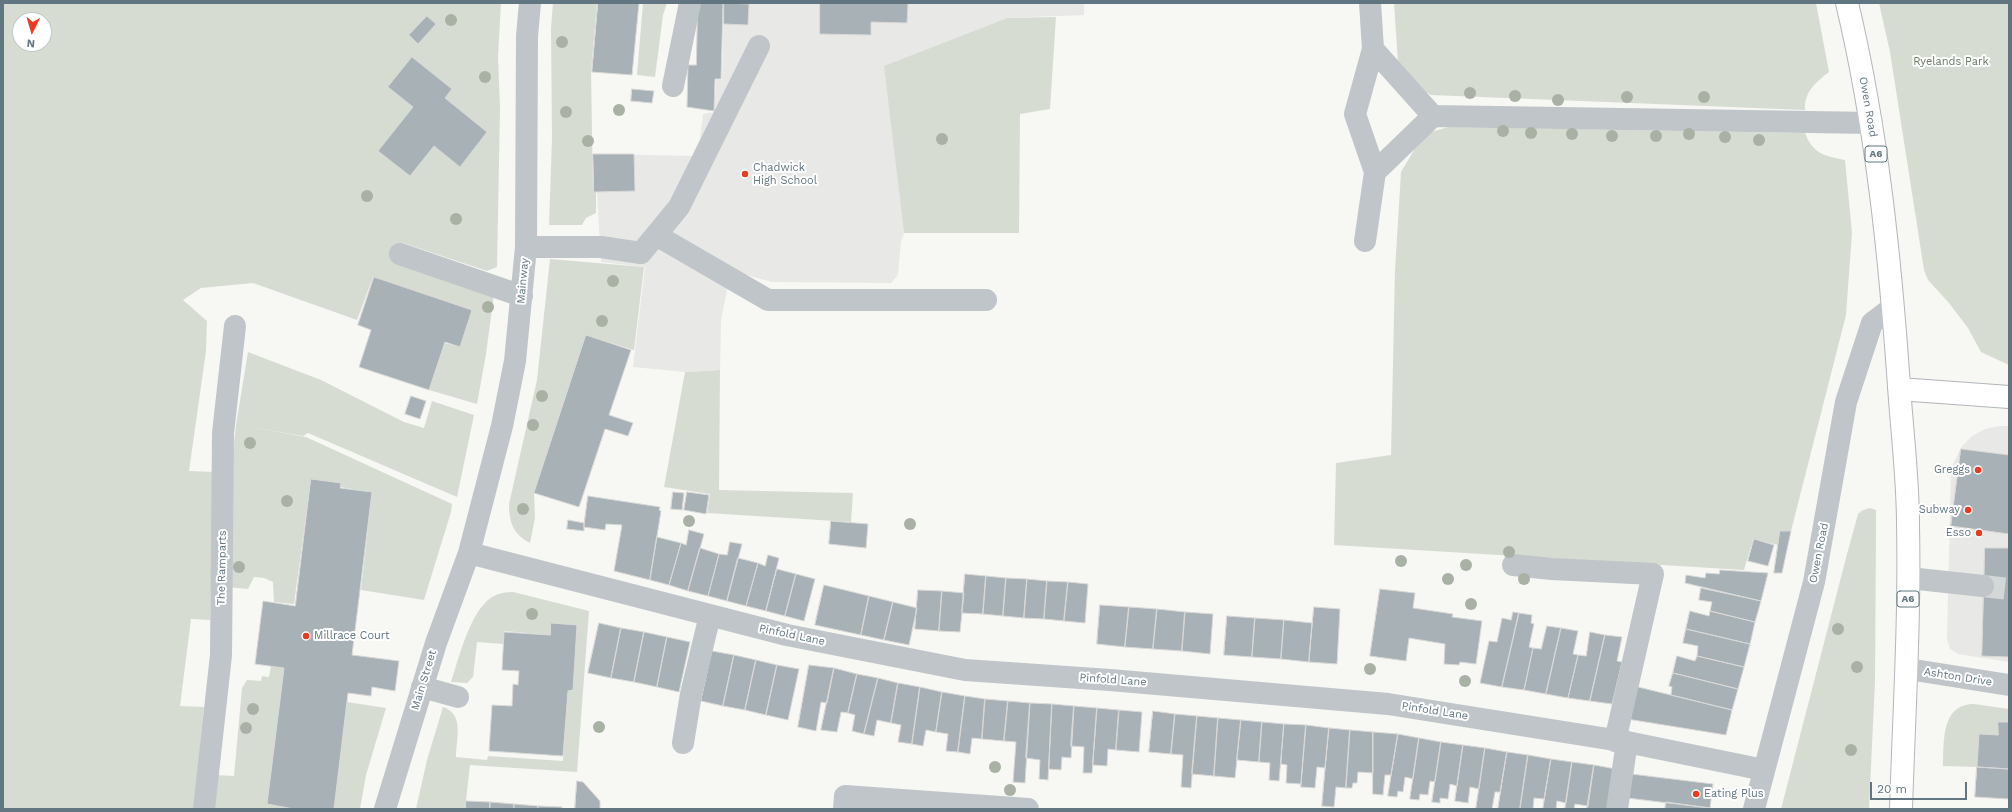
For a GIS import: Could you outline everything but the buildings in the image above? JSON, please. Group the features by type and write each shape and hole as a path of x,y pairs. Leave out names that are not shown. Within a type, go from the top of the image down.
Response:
{"main road":[{"name":"Owen Road","path":"1847,3 1872,123 1885,216 1908,483 1908,669 1901,809"},
{"path":"1899,389 2009,397"}],"street":[{"name":"Mainway","path":"469,553 502,426 515,361 526,247 527,36 530,3"},
{"path":"672,86 690,3"},
{"path":"1365,241 1375,172 1355,114 1373,49 1370,3"},
{"path":"526,247 601,246 641,253 679,207 759,46"},
{"path":"1373,49 1433,116"},
{"path":"1375,172 1433,116 1872,123"},
{"path":"656,235 768,300 986,300"},
{"path":"400,254 522,296"},
{"name":"Owen Road","path":"1754,809 1814,582 1846,402 1872,323 1894,307"},
{"name":"The Ramparts","path":"204,809 221,655 223,433 235,326"},
{"name":"Pinfold Lane","path":"469,553 787,635 965,670 1110,680 1388,704 1621,741 1764,770"},
{"name":"Main Street","path":"385,809 436,643 469,553"},
{"path":"1513,565 1559,570 1653,574 1621,741 1617,809"},
{"path":"1908,578 1984,586"},
{"path":"683,743 691,694 710,615"},
{"name":"Ashton Drive","path":"1908,669 2009,685"},
{"path":"422,688 458,697"},
{"path":"844,809 845,796 1028,809"}],"shaded area":[{"name":"Chadwick High School","path":"724,3 1084,3 1084,15 1007,18 885,66 904,233 901,241 898,275 891,283 772,282 731,271 721,320 720,370 685,372 633,367 645,267 601,262 597,192 594,192 593,154 698,156 703,114 714,112 716,80 722,80"},
{"name":"Esso","path":"1999,426 2009,426 2009,662 1958,654 1950,649 1947,639 1951,468 1962,446 1972,436 1985,429"}],"green space":[{"path":"3,3 501,3 498,56 500,108 497,267 487,271 403,243 397,262 494,294 486,354 477,404 429,390 445,343 460,347 472,310 373,277 357,320 253,283 201,288 183,300 207,321 206,351 189,471 214,472 210,620 191,619 180,706 204,707 194,809 3,809"},
{"path":"553,3 597,3 591,71 593,192 596,192 596,213 586,218 582,225 549,225 552,138 551,28"},
{"path":"643,3 667,3 663,15 655,77 637,75"},
{"path":"1394,3 1816,3 1829,72 1812,88 1806,98 1805,110 1431,95 1419,88 1398,63"},
{"name":"Ryelands Park","path":"1879,3 2009,3 2009,365 1981,352 1968,328 1949,303 1928,280 1924,270 1890,52"},
{"path":"1056,17 1050,109 1020,114 1019,233 904,233 884,66 1007,18"},
{"path":"1449,127 1805,133 1812,146 1820,153 1845,160 1852,233 1846,315 1791,531 1780,531 1778,545 1753,539 1744,570 1334,545 1336,463 1391,455 1395,270 1401,172 1420,140 1430,132"},
{"path":"550,259 644,267 634,350 586,335 534,493 535,518 530,543 520,536 513,527 509,504 537,380"},
{"path":"248,352 321,380 404,422 424,428 432,401 474,415 457,497 308,433 303,436 250,427 306,437 452,504 451,512 424,600 361,590 372,492 340,487 341,483 311,479 294,604 274,602 273,582 264,578 254,577 248,589 227,587 229,489 236,425"},
{"path":"720,370 719,490 853,493 851,522 707,513 710,494 664,487 685,372"},
{"path":"1870,508 1876,510 1876,526 1875,682 1869,809 1781,809 1858,514 1863,510"},
{"path":"513,592 589,611 577,772 470,765 465,809 416,809 427,760 443,707 450,710 457,721 458,736 456,757 487,760 488,756 563,761 568,691 573,691 577,625 551,623 550,635 504,631 503,644 477,642 473,677 467,683 451,682 466,636 477,613 492,597 502,593"},
{"path":"271,666 284,668 267,804 294,809 211,809 214,775 234,776 242,688 247,680 261,681 262,676 269,677"},
{"path":"347,702 386,708 366,775 360,809 334,809"},
{"path":"1974,704 2009,709 2009,722 1998,722 1998,735 1977,767 1943,766 1946,726 1950,717 1955,710 1963,706"}],"tunnel":[{"path":"1983,586 2009,589"}],"place":[{"name":"Chadwick High School","path":"745,174"},
{"name":"Greggs","path":"1978,470"},
{"name":"Subway","path":"1968,510"},
{"name":"Esso","path":"1979,533"},
{"name":"Millrace Court","path":"306,636"},
{"name":"Eating Plus","path":"1696,794"}]}
